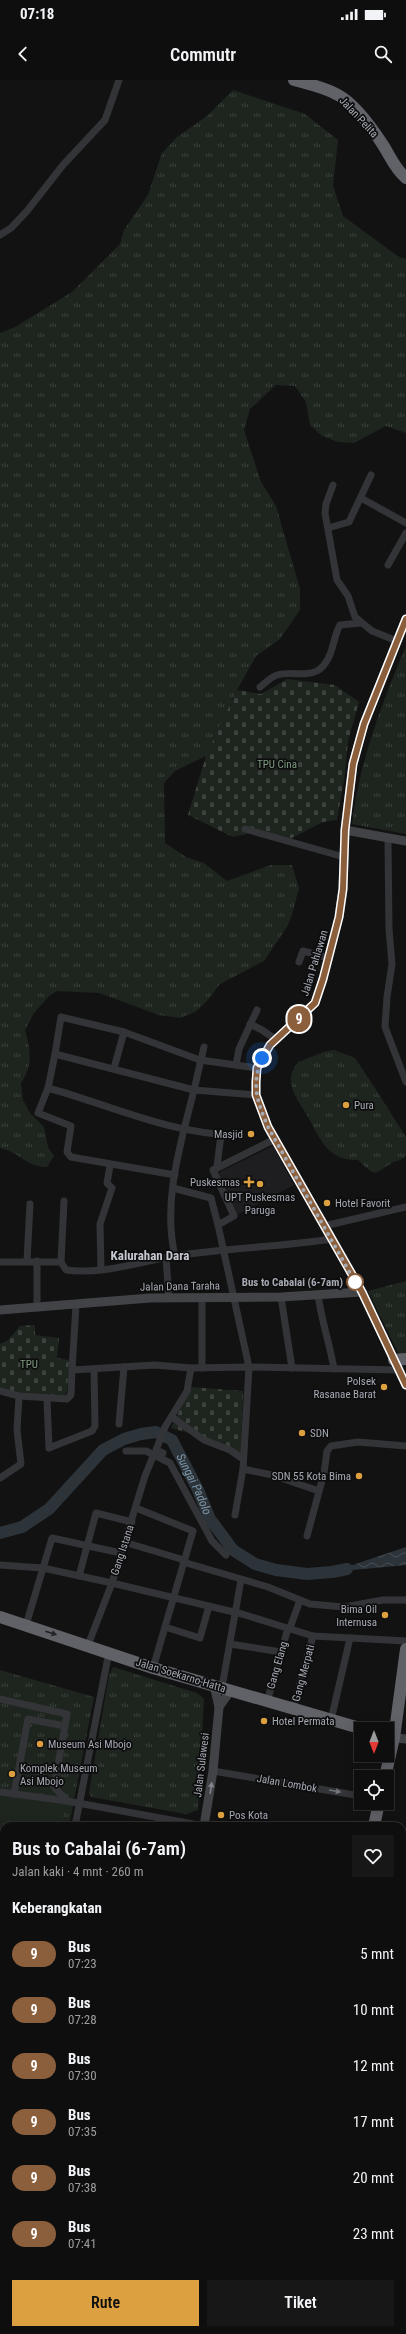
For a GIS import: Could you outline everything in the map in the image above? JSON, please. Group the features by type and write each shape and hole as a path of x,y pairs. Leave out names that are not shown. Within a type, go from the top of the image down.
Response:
{"highway":[{"name":"Jalan Pelita","path":"294,80 320,87 339,95 377,136 398,169 406,178"},
{"name":"Jalan Soekarno-Hatta","path":"0,1617 88,1645 153,1668 354,1726"},
{"path":"394,1722 404,1686 406,1649"},
{"path":"375,1822 377,1810"}],"main road":[{"name":"Jalan Pahlawan","path":"406,619 364,724 353,764 345,830 343,889 339,917 329,958 315,1003 301,1018 275,1039 262,1058 257,1068 256,1095 275,1138 362,1292 400,1363 406,1385"},
{"path":"345,830 388,839 406,841"},
{"name":"Jalan Dana Taraha","path":"0,1310 169,1298 281,1297 362,1292"},
{"name":"Jalan Sulawesi","path":"219,1707 223,1688"},
{"name":"Jalan Sulawesi","path":"206,1822 213,1771 219,1707 223,1688"},
{"path":"394,1738 406,1739"}],"street":[{"path":"0,235 27,212 63,166 106,120 119,80"},
{"path":"328,528 349,522 371,475"},
{"path":"333,485 326,504 328,528 338,580 348,596 355,616 361,623 372,631 397,641"},
{"path":"361,498 406,523"},
{"path":"388,565 406,533"},
{"path":"260,687 279,674 316,672 326,664 332,652 335,634 340,625 361,623"},
{"path":"245,829 344,857"},
{"path":"388,839 389,924 392,964 387,997 385,1027 406,1082"},
{"path":"299,962 303,951 329,958"},
{"path":"236,1065 239,1049 257,1010"},
{"path":"175,1175 110,1166 68,1156 71,1126 38,1113 48,1088 61,1017 124,1032 200,1060 257,1068"},
{"path":"250,1024 275,1039"},
{"path":"114,1068 124,1032"},
{"path":"175,1256 170,1216 173,1188 204,1047"},
{"path":"55,1054 114,1068 194,1090 256,1095"},
{"path":"48,1088 87,1099 137,1118 186,1129 221,1135 235,1135"},
{"path":"217,1166 221,1135"},
{"path":"218,1225 234,1216 213,1174 213,1170 217,1166 275,1138"},
{"path":"101,1270 100,1224 114,1197 112,1187 106,1183 110,1166"},
{"path":"173,1188 211,1198 249,1367 244,1459 235,1515"},
{"path":"64,1201 62,1262 66,1270 101,1270 175,1256 332,1239"},
{"path":"27,1261 30,1204"},
{"path":"324,1226 406,1207"},
{"path":"166,1258 169,1298"},
{"path":"37,1261 37,1308"},
{"path":"0,1262 62,1262"},
{"path":"318,1294 334,1369"},
{"path":"281,1297 292,1368"},
{"path":"202,1298 202,1368"},
{"path":"0,1391 19,1396 48,1399 70,1398 76,1305"},
{"path":"72,1370 155,1365 191,1368 249,1367 334,1369 400,1363"},
{"path":"119,1424 124,1367"},
{"name":"Gang Istana","path":"88,1645 112,1583 145,1476 165,1427 187,1391 191,1368"},
{"path":"48,1399 49,1448 92,1431 95,1426 94,1369"},
{"path":"0,1478 21,1464 17,1430 19,1396"},
{"path":"172,1417 204,1440 230,1450 244,1459"},
{"path":"307,1536 319,1491 327,1451 330,1446 358,1442 406,1446"},
{"path":"126,1451 156,1451 168,1460 185,1488 212,1540 226,1555"},
{"path":"243,1469 272,1475 319,1491"},
{"path":"136,1508 193,1531 153,1668"},
{"path":"79,1576 96,1513 132,1522"},
{"path":"26,1625 52,1538 121,1553"},
{"path":"124,1542 241,1580 268,1587 300,1600 306,1604 337,1607 383,1600 406,1600"},
{"path":"0,1565 43,1568 112,1583 236,1612 314,1636 406,1641"},
{"path":"223,1688 241,1580"},
{"name":"Gang Elang","path":"267,1702 281,1652 300,1600"},
{"path":"164,1627 200,1638 209,1606"},
{"name":"Gang Merpati","path":"293,1709 314,1636"},
{"path":"331,1720 350,1638"},
{"path":"230,1644 281,1652"},
{"path":"76,1822 109,1652"},
{"path":"0,1699 67,1714 54,1787 67,1801"},
{"path":"14,1794 28,1719 65,1726"},
{"name":"Jalan Lombok","path":"213,1771 354,1795"},
{"path":"0,1792 80,1803 183,1822"}],"shaded area":[{"path":"273,1146 294,1185 237,1215 215,1174"}],"green space":[{"path":"233,90 305,114 338,140 333,186 343,216 399,257 406,259 406,433 386,426 354,443 338,442 322,436 310,425 306,402 295,386 276,385 250,409 244,430 261,482 276,506 300,589 300,610 280,639 256,656 237,690 206,756 175,771 164,783 165,843 186,857 204,863 227,881 271,865 292,865 299,888 292,915 287,927 264,961 220,984 206,1002 195,1012 180,1018 159,1015 99,993 57,991 49,996 34,1013 25,1030 29,1045 30,1058 28,1070 21,1083 23,1100 30,1113 44,1127 48,1147 54,1156 47,1167 41,1167 34,1165 12,1152 0,1148 0,333 15,327 72,292 120,244 124,230 148,195 162,153 177,137 207,116"},
{"path":"406,646 406,834 352,824 355,801 366,755 388,689"},
{"name":"TPU Cina","path":"287,679 335,685 359,702 348,741 345,774 337,820 323,822 288,840 258,831 233,837 188,815 206,756 237,690 261,694"},
{"path":"334,1050 355,1058 406,1137 406,1156 378,1172 372,1172 358,1160 339,1157 332,1153 317,1134 293,1091 291,1076 298,1062 320,1053"},
{"path":"406,1281 406,1355 400,1357 368,1291"},
{"name":"TPU","path":"35,1325 35,1335 59,1338 57,1358 69,1360 67,1392 64,1396 57,1397 6,1391 0,1388 0,1344 8,1340 20,1326"},
{"path":"191,1387 243,1391 241,1454 211,1439 171,1428"},
{"path":"113,1667 197,1693 204,1699 198,1810 186,1814 91,1797 89,1793 109,1675"},
{"path":"0,1670 94,1697 70,1822 0,1822"},
{"path":"0,1794 65,1804 62,1822 0,1822"}],"water":[{"path":"406,1547 406,1565 332,1572"}],"waterway":[{"name":"Sungai Padolo","path":"0,1533 22,1527 49,1509 103,1450 124,1439 141,1434 156,1432 172,1440 198,1490 210,1519 233,1550 255,1564 276,1570 307,1574 347,1569"}],"bus line":[{"name":"9","path":"406,619 364,724 353,764 345,830 343,889 339,917 323,979 315,1003 301,1018 283,1031 270,1045 257,1068 256,1082 256,1095 268,1127 362,1292 406,1385"}],"place":[{"name":"Pura","path":"346,1105"},
{"name":"Masjid","path":"251,1134"},
{"name":"Puskesmas","path":"249,1182"},
{"name":"UPT Puskesmas Paruga","path":"260,1184"},
{"name":"Hotel Favorit","path":"327,1203"},
{"name":"Bus to Cabalai (6-7am)","path":"355,1282"},
{"name":"Polsek Rasanae Barat","path":"384,1387"},
{"name":"SDN","path":"302,1433"},
{"name":"SDN 55 Kota Bima","path":"359,1476"},
{"name":"Bima Oil Internusa","path":"385,1615"},
{"name":"Hotel Permata","path":"264,1721"},
{"name":"Museum Asi Mbojo","path":"40,1744"},
{"name":"Komplek Museum Asi Mbojo","path":"12,1774"},
{"name":"Pos Kota","path":"221,1815"}],"district":[{"name":"Kalurahan Dara","path":"150,1255"}],"route":[{"path":"262,1058 257,1068 256,1095 268,1127 288,1160 355,1282"}]}
